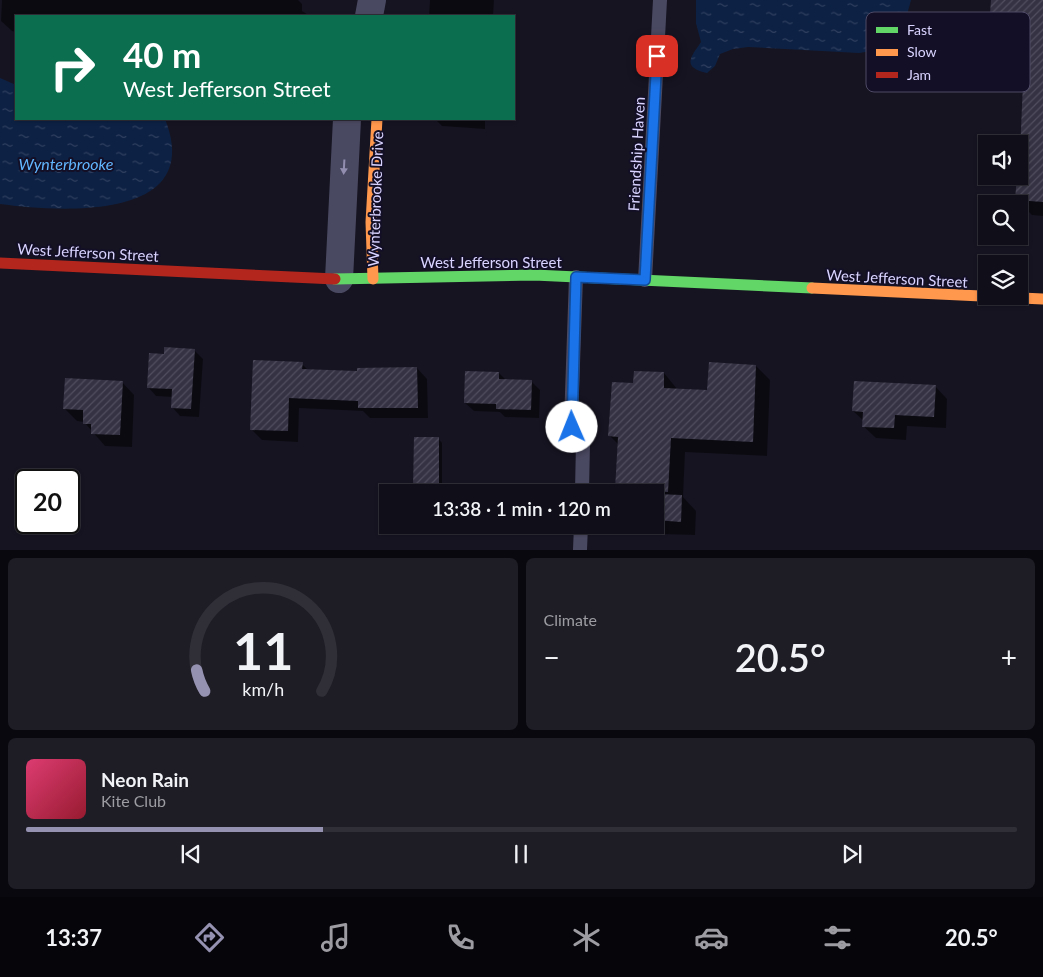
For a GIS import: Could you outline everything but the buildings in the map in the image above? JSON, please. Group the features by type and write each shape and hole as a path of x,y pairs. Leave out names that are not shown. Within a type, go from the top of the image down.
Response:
{"street":[{"path":"369,15 372,0"},
{"path":"339,279 347,120"},
{"name":"Wynterbrooke Drive","path":"373,279 371,222 377,120"},
{"name":"West Jefferson Street","path":"0,263 339,279 534,275 1043,299"}],"lane":[{"name":"Friendship Haven","path":"645,280 660,0"},
{"path":"576,277 571,422 584,442 582,484"},
{"path":"580,550 581,534"}],"water":[{"path":"696,0 911,0 908,12 866,12 866,52 748,47 733,49 720,54 715,66 707,73 694,68 690,61 701,42 696,23"},
{"name":"Wynterbrooke","path":"0,78 15,85 15,120 165,120 172,153 165,177 147,193 120,203 89,208 57,209 0,204"}],"traffic: fast":[{"path":"335,279 534,275 812,288"}],"traffic: slow":[{"path":"373,279 371,222 377,120"},
{"path":"812,288 1043,299"}],"traffic: jam":[{"path":"0,263 335,279"}],"route":[{"path":"572,427 576,277 645,280 657,56"}]}
